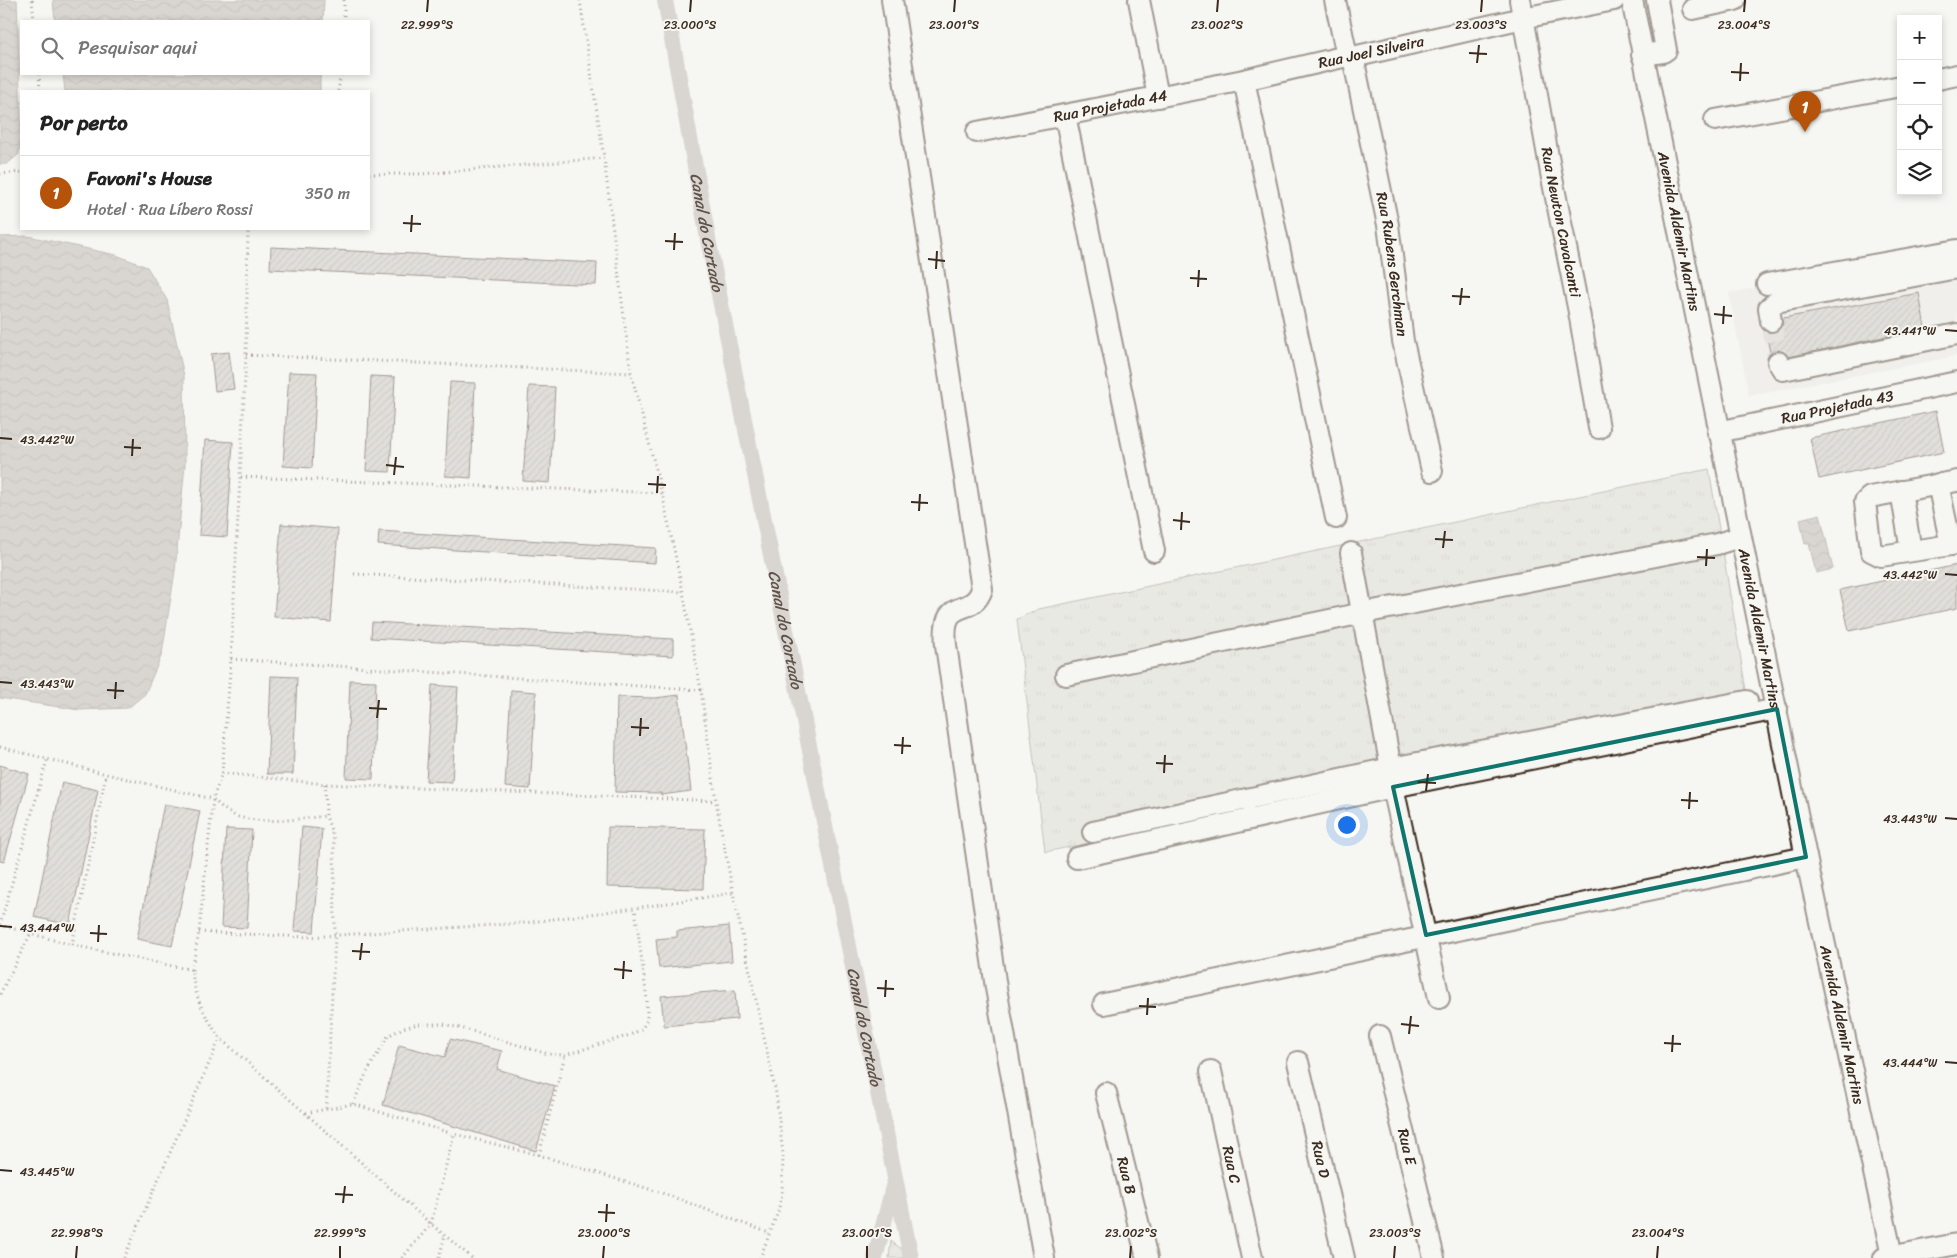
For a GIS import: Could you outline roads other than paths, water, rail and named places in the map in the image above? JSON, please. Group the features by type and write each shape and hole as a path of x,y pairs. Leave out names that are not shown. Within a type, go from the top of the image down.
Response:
{"street":[{"path":"892,0 982,589 979,599 955,610 947,619 944,629 996,988 1044,1258"},
{"path":"1139,0 1158,97"},
{"name":"Rua Rubens Gerchman","path":"1335,0 1350,57 1388,225 1403,341 1432,470"},
{"name":"Rua Joel Silveira","path":"1244,80 1350,57 1522,9 1614,0"},
{"name":"Avenida Aldemir Martins","path":"1632,0 1718,432 1888,1257"},
{"path":"1642,55 1666,50 1657,0"},
{"path":"1693,9 1736,0"},
{"name":"Rua Newton Cavalcanti","path":"1522,9 1551,173 1580,312 1598,428"},
{"path":"1942,78 1957,76"},
{"path":"1244,80 1336,518"},
{"name":"Rua Projetada 44","path":"977,132 1244,80"},
{"path":"1715,120 1897,87"},
{"path":"1065,115 1154,551"},
{"path":"1767,284 1957,250"},
{"path":"1771,320 1769,308 1776,302 1957,268"},
{"path":"1778,362 1783,370 1957,334"},
{"name":"Rua Projetada 43","path":"1718,432 1957,382"},
{"path":"1948,482 1954,545 1881,556 1871,550 1865,502 1870,496 1948,482"},
{"path":"1901,491 1911,551"},
{"path":"1066,676 1363,613 1740,538"},
{"path":"1350,553 1363,613 1392,777 1439,998"},
{"path":"1077,858 1392,777 1747,701"},
{"path":"1092,832 1776,709"},
{"path":"1104,1004 1426,935 1806,857"},
{"name":"Rua E","path":"1380,1036 1434,1258"},
{"name":"Rua D","path":"1298,1062 1344,1258"},
{"name":"Rua C","path":"1211,1071 1252,1258"},
{"name":"Rua B","path":"1106,1093 1147,1258"},
{"path":"1888,1257 1957,1244"}],"water":[{"path":"0,0 17,0 20,90 19,154 7,164 0,164"},
{"path":"53,0 324,0 323,20 55,20"},
{"path":"63,75 320,75 320,90 65,90"},
{"path":"28,236 116,255 147,267 167,300 184,376 185,464 175,571 162,654 145,694 128,708 79,710 0,698 0,237"},
{"path":"1820,514 1833,569 1816,573 1809,543 1805,544 1800,519"}],"waterway":[{"name":"Canal do Cortado","path":"665,0 709,244 911,1258"},
{"path":"875,1258 894,1183"}],"tunnel":[{"path":"1771,321 1778,362"}],"place":[{"name":"Favoni's House","path":"1805,132"}]}
